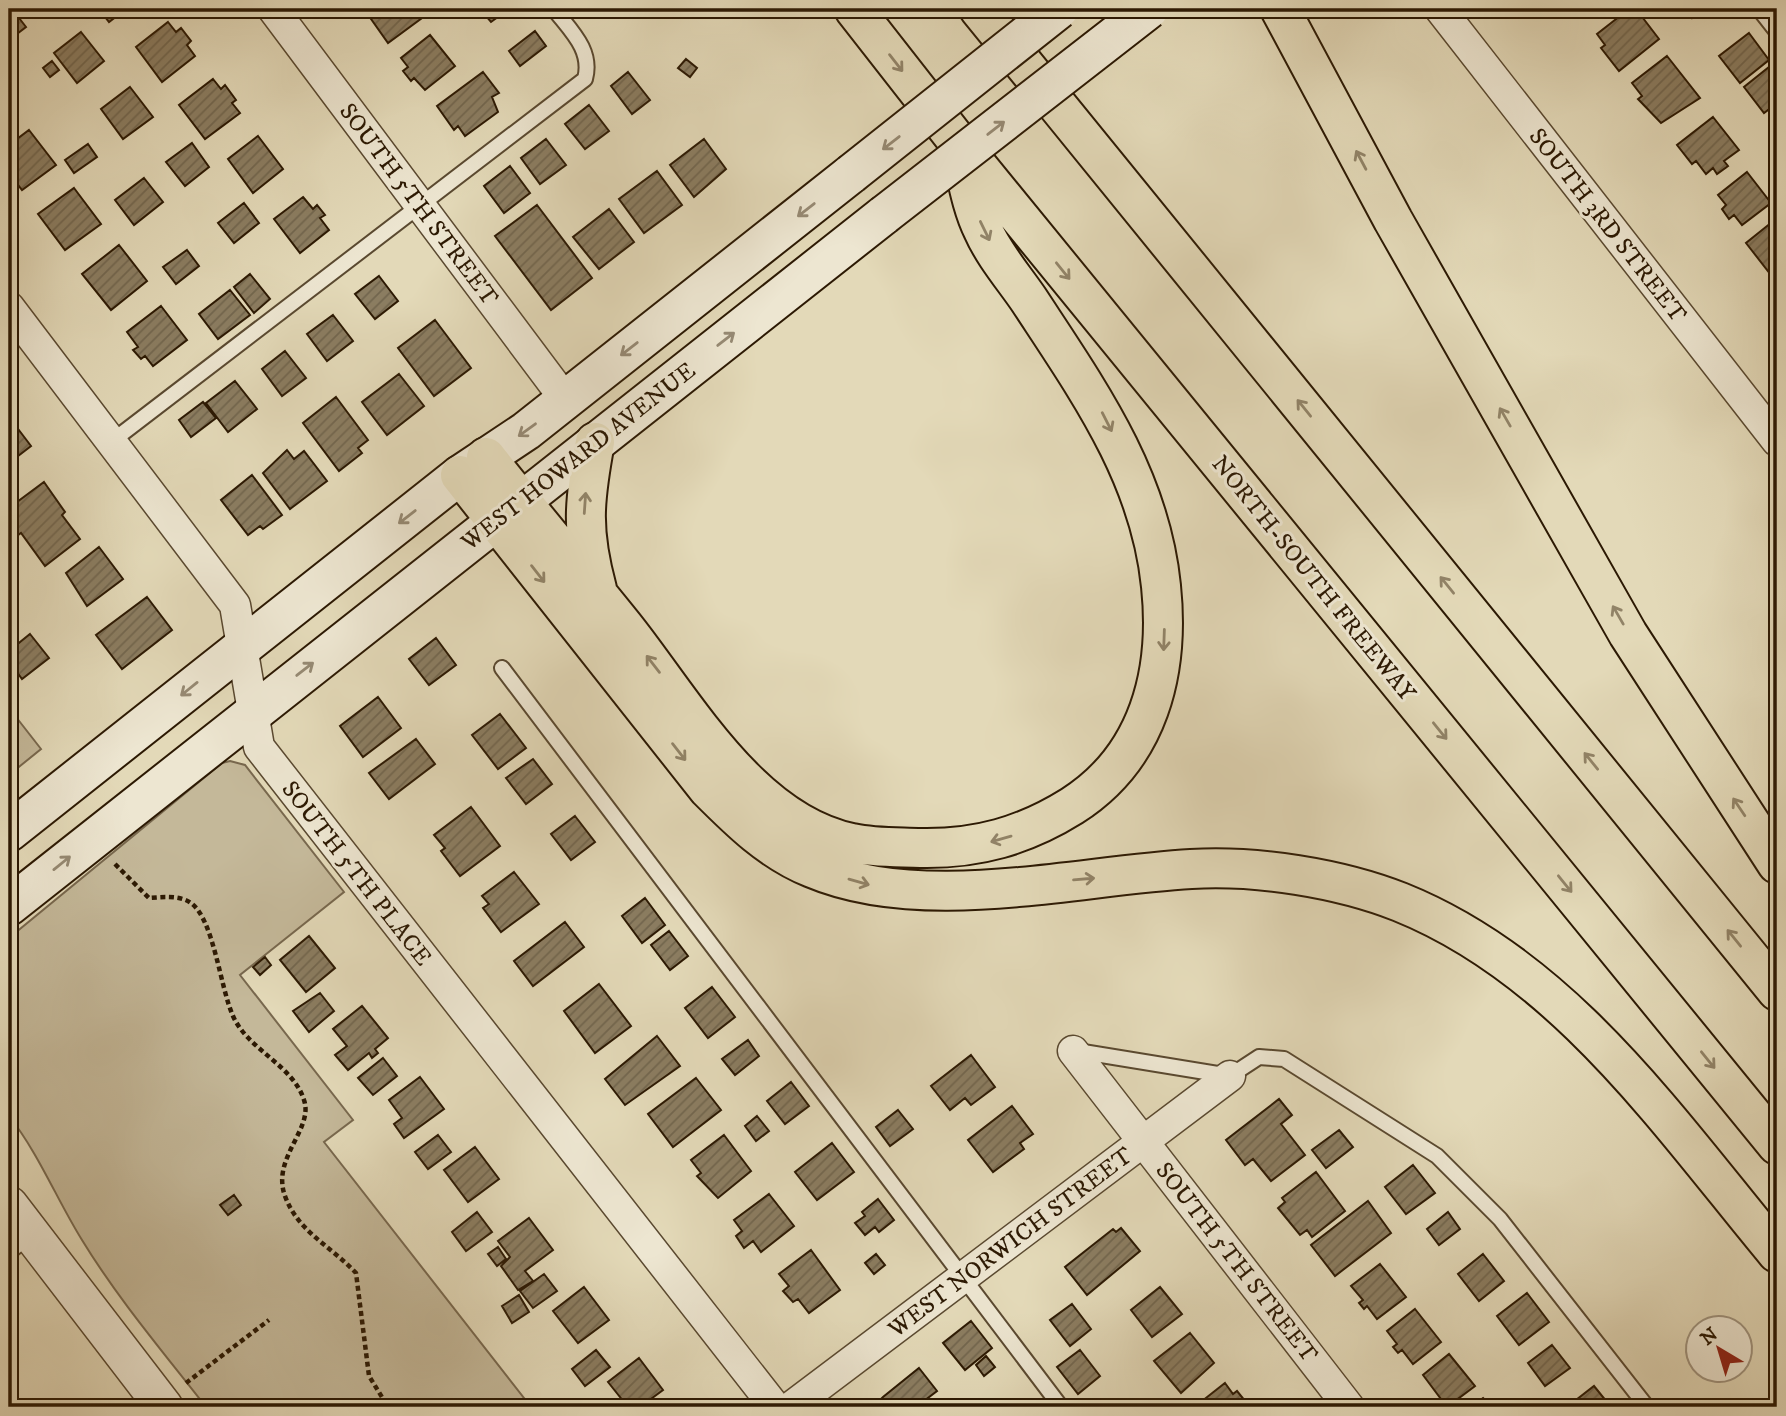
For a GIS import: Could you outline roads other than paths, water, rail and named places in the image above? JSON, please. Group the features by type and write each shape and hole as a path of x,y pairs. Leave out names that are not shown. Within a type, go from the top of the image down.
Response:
{"highway":[{"name":"NORTH-SOUTH FREEWAY","path":"854,9 958,142 1777,1145"},
{"path":"979,9 1777,991"},
{"path":"1280,9 1393,220 1628,634 1777,864"},
{"path":"508,510 598,594 740,776 774,805 808,827 851,843 934,848 994,842 1039,827 1078,802 1113,769 1155,699 1162,665 1164,632 1153,533 1130,467 1102,412 982,230 958,142"},
{"path":"595,442 584,510 586,548 598,594"},
{"path":"473,466 508,510 708,789 752,833 811,868 886,890 954,891 1194,869 1270,871 1354,888 1399,901 1442,922 1508,963 1556,1000 1620,1064 1777,1253"}],"main road":[{"path":"9,832 242,646 473,466 565,399 1059,9"},
{"name":"WEST HOWARD AVENUE","path":"9,906 508,510 1149,9"}],"street":[{"name":"SOUTH 5TH STREET","path":"272,9 565,399"},
{"name":"SOUTH 3RD STREET","path":"1440,9 1777,441"},
{"name":"SOUTH 5TH PLACE","path":"9,307 235,605 259,747 775,1407"},
{"name":"SOUTH 5TH STREET","path":"1073,1051 1349,1407"},
{"name":"WEST NORWICH STREET","path":"790,1407 1230,1076"},
{"path":"9,1205 20,1243 162,1405"}],"lane":[{"path":"111,442 585,79 588,67 584,48 554,9"},
{"path":"1759,9 1777,32"},
{"path":"502,668 961,1279 1061,1407"},
{"path":"1073,1051 1230,1076 1259,1057 1284,1059 1437,1156 1500,1219 1647,1407"}]}
